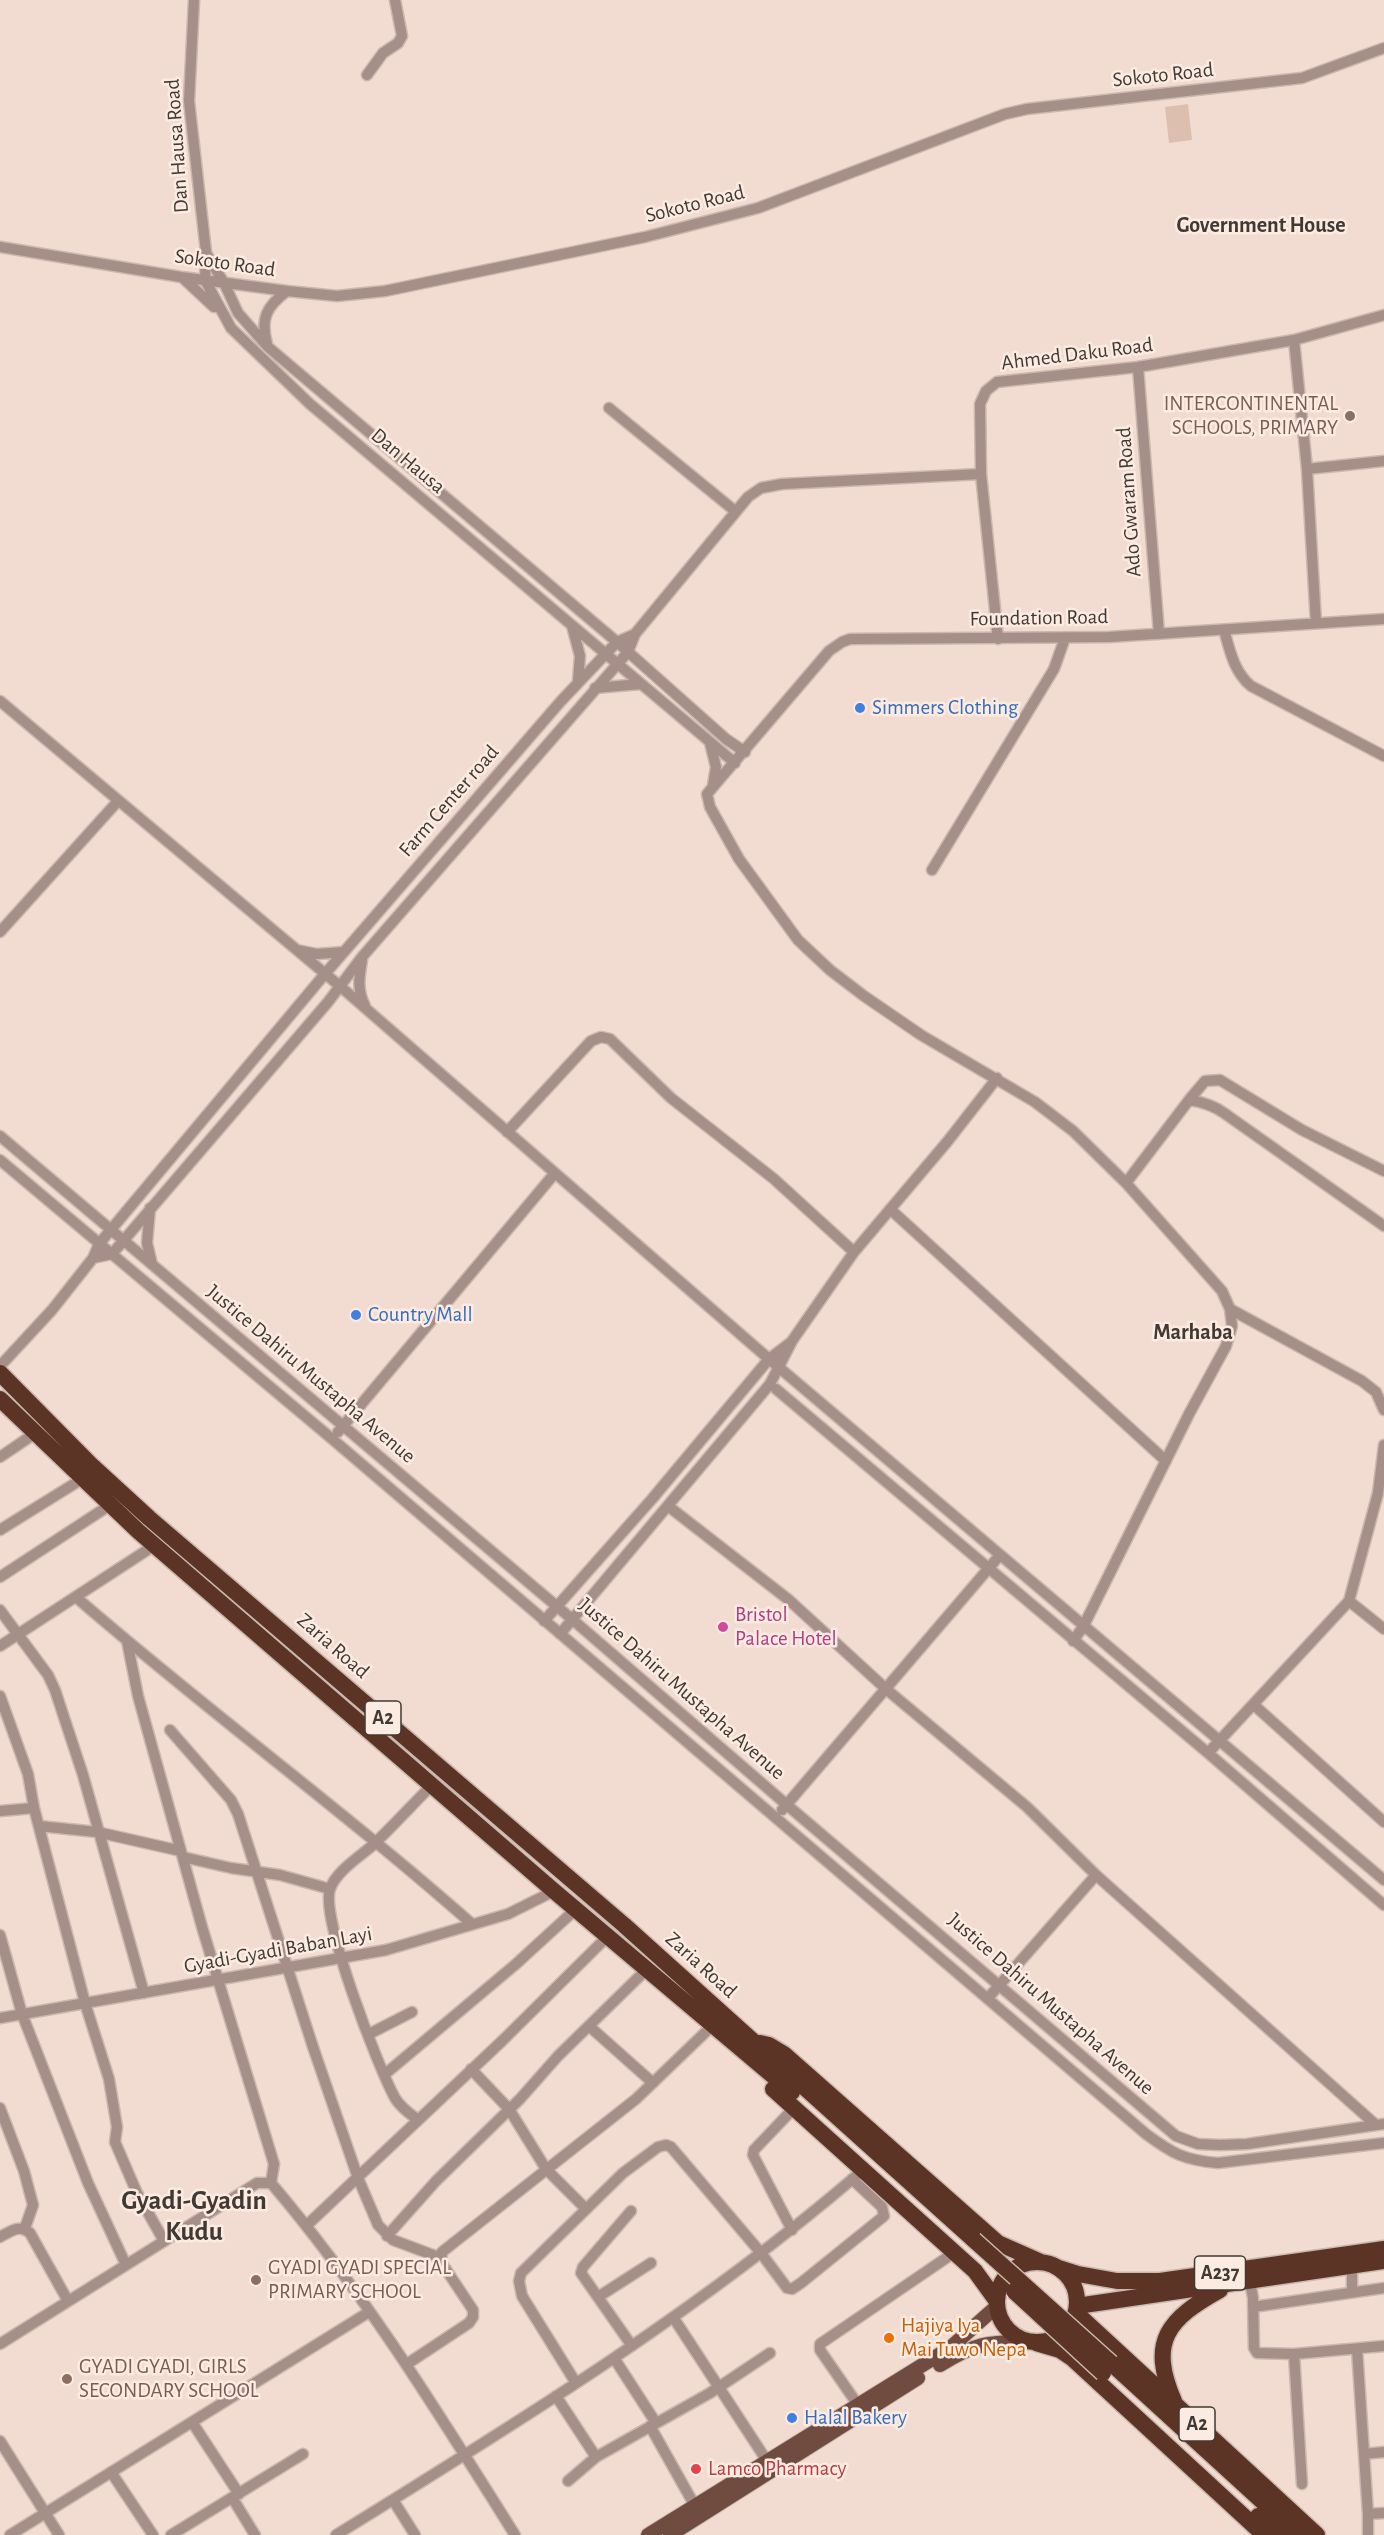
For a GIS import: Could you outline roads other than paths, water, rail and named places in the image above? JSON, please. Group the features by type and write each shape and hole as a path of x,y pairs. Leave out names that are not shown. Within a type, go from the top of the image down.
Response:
{"highway":[{"name":"Zaria Road","path":"0,1373 90,1464 149,1518 624,1925 747,2046 965,2247 975,2271 996,2304"},
{"name":"Zaria Road","path":"0,1400 155,1545 554,1891 713,2025 747,2046 769,2045 784,2054 998,2243 1048,2265"},
{"name":"Zaria Road","path":"747,2046 758,2075 794,2108 858,2174 965,2247"},
{"name":"A2","path":"965,2247 1299,2535"},
{"name":"A237","path":"1048,2265 1078,2274 1117,2281 1160,2281 1384,2249"},
{"name":"A237","path":"1077,2309 1384,2261"},
{"path":"1028,2263 1048,2265 1066,2274 1073,2284 1077,2309 1072,2323 1056,2338 1032,2342 1017,2337 1007,2330 1000,2320 996,2304 1002,2282 1016,2268 1028,2263"},
{"path":"1175,2404 1163,2372 1162,2360 1166,2337 1179,2317 1228,2285"},
{"name":"A2","path":"1077,2309 1175,2404 1317,2535"},
{"name":"A2","path":"1032,2342 1060,2350 1072,2358 1264,2535"},
{"name":"A2","path":"1107,2368 1279,2535"}],"main road":[{"path":"670,2535 739,2485 951,2352 996,2304"},
{"path":"648,2535 695,2506 739,2485 767,2461 858,2405 951,2352 990,2342 1032,2342"}],"street":[{"name":"Dan Hausa Road","path":"194,0 189,101 206,252 205,280"},
{"path":"367,75 383,53 398,43 402,36 395,0"},
{"name":"Sokoto Road","path":"0,247 181,277 287,291 337,296 409,288 645,237 758,208 1005,114 1027,109 1302,78 1384,48"},
{"name":"Dan Hausa","path":"206,252 238,313 267,347 617,642 726,739 745,752"},
{"path":"181,277 196,288 225,318"},
{"name":"Dan Hausa","path":"205,280 231,328 310,404 735,763"},
{"path":"267,347 263,321 266,311 287,291"},
{"name":"Ahmed Daku Road","path":"998,639 981,474 980,404 986,391 997,382 1138,367 1294,340 1384,315"},
{"path":"1294,340 1307,469 1316,623"},
{"name":"Ado Gwaram Road","path":"1138,367 1159,634"},
{"path":"609,408 735,511"},
{"path":"1307,469 1384,462"},
{"path":"93,1258 112,1254 340,987 362,957 628,652 635,634 748,497 761,488 782,484 981,474"},
{"name":"Foundation Road","path":"713,785 745,752 829,651 842,642 868,638 1065,638 1384,620"},
{"path":"572,626 580,656 578,682"},
{"path":"1224,630 1232,658 1242,679 1251,686 1384,756"},
{"path":"617,642 635,634"},
{"path":"932,870 1054,669 1065,638"},
{"name":"Farm Center road","path":"0,1366 52,1310 93,1258 99,1244 324,975 578,682 617,642"},
{"path":"596,688 641,684"},
{"path":"0,701 292,949 340,987 769,1359 1384,1880"},
{"path":"710,743 716,766 713,785 707,794 710,807 739,859 798,940 830,970 864,996 921,1035 1035,1102 1073,1131 1126,1182 1222,1291 1230,1308 1232,1326 1226,1346 1083,1627 1073,1641"},
{"path":"0,932 118,801"},
{"path":"292,949 317,954 344,952"},
{"path":"362,957 359,994 369,1014"},
{"path":"507,1132 591,1041 601,1037 610,1039 671,1098 774,1179 854,1252"},
{"path":"560,1634 770,1384 792,1341 854,1252 997,1078"},
{"path":"1126,1182 1205,1081 1220,1080 1302,1130 1384,1171"},
{"path":"1189,1100 1206,1103 1224,1113 1384,1226"},
{"name":"Justice Dahiru Mustapha Avenue","path":"0,1136 573,1620 786,1805 1176,2136 1198,2144 1247,2144 1380,2125"},
{"path":"0,1160 332,1438 1146,2134 1171,2152 1193,2161 1246,2161 1384,2143"},
{"path":"332,1438 555,1173"},
{"path":"150,1208 147,1243 152,1264"},
{"path":"890,1209 1166,1461"},
{"path":"1230,1308 1362,1381 1376,1392 1384,1410"},
{"path":"544,1621 769,1359 792,1341"},
{"path":"776,1389 1208,1753 1384,1905"},
{"path":"0,1457 34,1434"},
{"path":"1208,1753 1349,1601 1378,1493 1384,1445"},
{"path":"0,1530 82,1479"},
{"path":"0,1577 110,1505"},
{"path":"668,1506 789,1600 886,1689 1026,1807 1096,1875 1380,2125"},
{"path":"0,1646 77,1598 155,1545"},
{"path":"776,1817 1000,1555"},
{"path":"77,1598 472,1924"},
{"path":"1349,1601 1384,1629"},
{"path":"0,1610 48,1675 55,1690 83,1775 97,1832 144,1993"},
{"path":"127,1641 138,1696 182,1854 274,2164 271,2183 306,2226 407,2364 515,2535"},
{"path":"0,1696 28,1774 34,1808 85,2003 115,2103 117,2127 115,2142 137,2193 164,2241"},
{"path":"1254,1705 1384,1822"},
{"path":"170,1730 231,1800 241,1821 286,1968 358,2178 378,2225 393,2240 441,2258"},
{"path":"418,2120 395,2099 384,2074 342,1958 328,1902 330,1889 339,1875 376,1843 432,1785"},
{"path":"0,1811 34,1808"},
{"path":"39,1826 97,1832 330,1889"},
{"path":"988,1998 1096,1875"},
{"name":"Gyadi-Gyadi Baban Layi","path":"0,2018 218,1981 425,1940 508,1914 554,1891"},
{"path":"384,2074 516,1964 576,1909"},
{"path":"0,1935 22,2014 88,2183 126,2265"},
{"path":"306,2226 608,1936"},
{"path":"387,2235 436,2181 647,1969"},
{"path":"369,2034 412,2012"},
{"path":"407,2364 470,2323 473,2317 473,2310 441,2262 449,2246 653,2083 713,2025"},
{"path":"589,2026 653,2083"},
{"path":"471,2069 509,2109 546,2169 585,2208"},
{"path":"0,2108 24,2170 33,2205 25,2228"},
{"path":"792,2230 753,2155 761,2142 794,2108"},
{"path":"1193,2161 1198,2144"},
{"path":"336,2535 465,2455 576,2383 632,2346 673,2317 761,2253 792,2230 858,2174 882,2207 884,2216 792,2289 787,2289 761,2253 671,2148 666,2145 658,2147 623,2173 522,2269 519,2281 522,2296 576,2383"},
{"path":"0,2344 257,2183 271,2183"},
{"path":"631,2211 583,2267 581,2273 632,2346"},
{"path":"0,2237 18,2228 25,2228 68,2301"},
{"path":"858,2405 820,2350 820,2344 965,2247"},
{"path":"598,2297 651,2263"},
{"path":"1352,2266 1352,2292"},
{"path":"1250,2281 1254,2348 1257,2354 1294,2354 1384,2346"},
{"path":"1253,2307 1384,2288"},
{"path":"10,2535 369,2312"},
{"path":"673,2317 767,2461"},
{"path":"1356,2349 1368,2535"},
{"path":"568,2481 596,2457 718,2387 770,2353"},
{"path":"1294,2354 1302,2484"},
{"path":"614,2358 653,2424 695,2506"},
{"path":"556,2396 596,2457"},
{"path":"192,2422 236,2496 255,2535"},
{"path":"0,2442 59,2535"},
{"path":"1364,2454 1384,2452"},
{"path":"171,2535 303,2454"},
{"path":"111,2472 153,2535"},
{"path":"393,2500 415,2535"},
{"path":"1368,2514 1384,2513"}],"place":[{"name":"INTERCONTINENTAL SCHOOLS, PRIMARY","path":"1350,416"},
{"name":"Simmers Clothing","path":"860,708"},
{"name":"Country Mall","path":"356,1315"},
{"name":"Bristol Palace Hotel","path":"723,1627"},
{"name":"GYADI GYADI SPECIAL PRIMARY SCHOOL","path":"256,2280"},
{"name":"Hajiya Iya Mai Tuwo Nepa","path":"889,2338"},
{"name":"GYADI GYADI, GIRLS SECONDARY SCHOOL","path":"67,2379"},
{"name":"Halal Bakery","path":"792,2418"},
{"name":"Lamco Pharmacy","path":"696,2469"}],"district":[{"name":"Government House","path":"1261,225"},
{"name":"Marhaba","path":"1193,1332"},
{"name":"Gyadi-Gyadin Kudu","path":"194,2216"}]}
